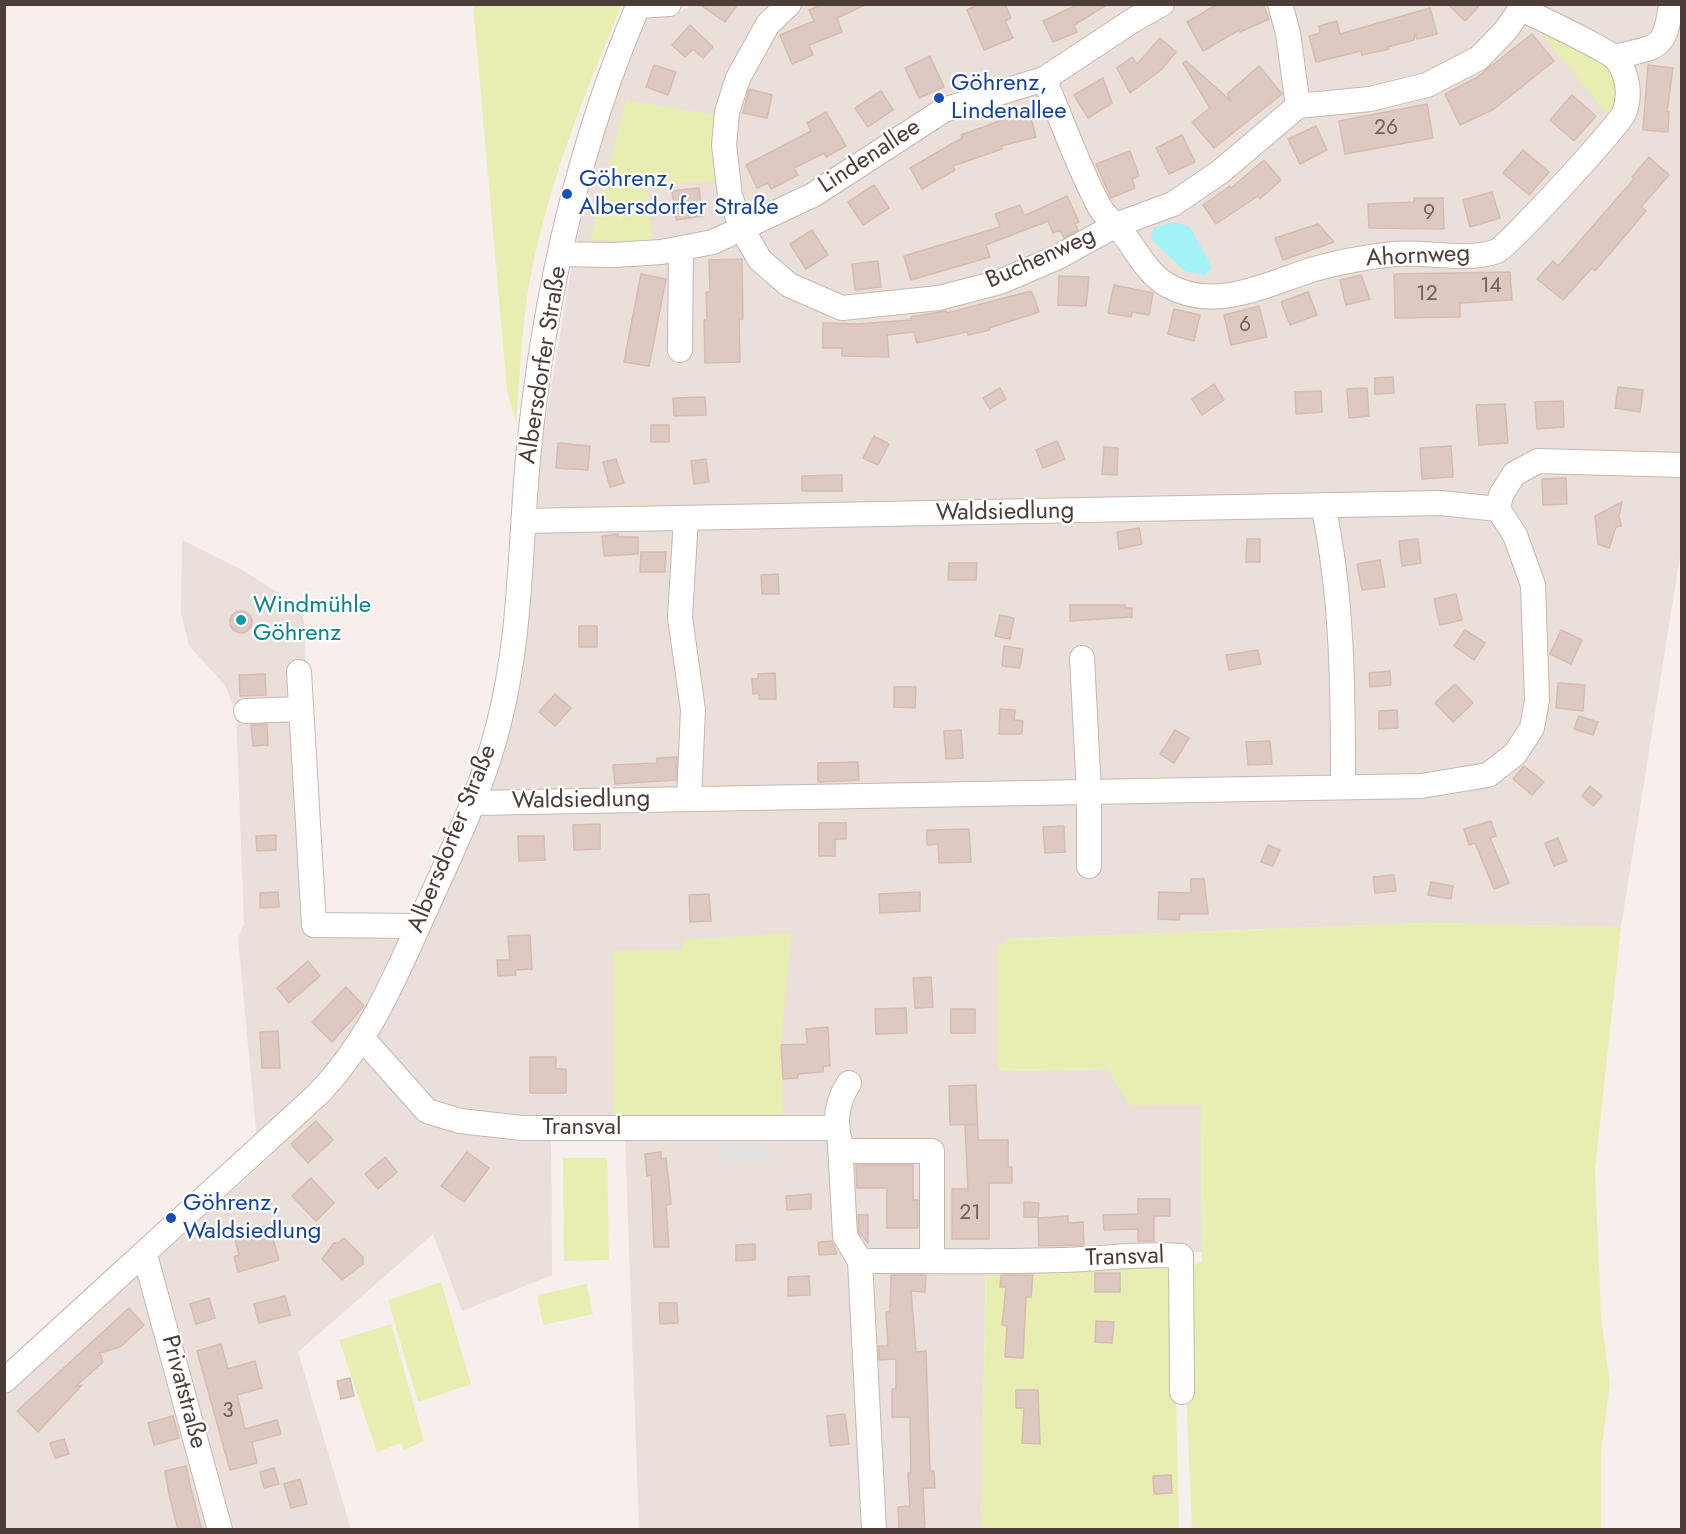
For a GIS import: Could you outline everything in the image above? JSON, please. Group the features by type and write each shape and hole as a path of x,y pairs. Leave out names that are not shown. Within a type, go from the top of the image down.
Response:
{"street":[{"path":"639,5 669,4"},
{"name":"Buchenweg","path":"789,4 768,24 745,60 727,112 724,145 730,196 741,229 760,260 789,285 842,308 939,298 1000,282 1058,257 1116,225 1173,204 1221,172 1298,106"},
{"name":"Lindenallee","path":"561,254 614,255 713,242 813,195 944,110 1044,79 1135,18 1162,4"},
{"path":"1280,4 1288,33 1298,106 1370,99 1426,85 1479,58 1523,7 1615,57 1653,47 1663,41 1667,32 1671,4"},
{"name":"Albersdorfer Straße","path":"4,1381 317,1095 363,1039 378,1013 473,803 500,722 511,664 536,393 561,254 605,90 639,5"},
{"name":"Ahornweg","path":"1044,79 1099,207 1116,225 1138,258 1165,284 1186,295 1216,298 1252,291 1313,270 1362,258 1414,252 1474,255 1498,250 1577,169 1623,114 1628,93 1624,73 1615,57"},
{"path":"680,350 681,248"},
{"path":"1498,509 1501,495 1514,474 1538,461 1682,465"},
{"name":"Waldsiedlung","path":"473,803 1421,786 1488,775 1515,754 1532,728 1537,688 1533,585 1515,535 1498,509 1440,503 524,521"},
{"path":"1323,505 1334,555 1340,610 1343,787"},
{"path":"686,518 680,617 693,710 689,799"},
{"path":"1082,658 1089,792 1089,866"},
{"path":"299,672 314,925 418,926"},
{"path":"246,711 301,709"},
{"name":"Transval","path":"363,1039 427,1111 460,1121 522,1128 838,1139 932,1151 932,1261"},
{"path":"849,1083 840,1097 838,1139 845,1236 860,1261 874,1530"},
{"name":"Transval","path":"860,1261 1083,1260 1144,1253 1181,1256 1182,1392"},
{"name":"Privatstraße","path":"145,1254 220,1530"}],"shaded area":[{"path":"693,4 1681,5 1681,550 1621,927 1424,923 1010,939 997,947 997,1068 1008,1071 1108,1069 1131,1105 1201,1105 1202,1252 986,1252 981,1529 639,1529 625,1137 551,1136 552,1275 462,1311 433,1234 298,1352 351,1529 5,1529 4,1396 271,1156 257,1141 238,938 244,924 236,713 225,685 189,646 181,613 182,540 242,570 301,607 304,622 317,918 415,922 480,806 573,259 592,170 614,95 648,14 680,12"},
{"path":"721,1133 771,1133 771,1163 721,1164"}],"green space":[{"path":"473,5 622,5 580,109 544,217 528,291 516,423 507,391"},
{"path":"1534,25 1603,60 1623,87 1610,117"},
{"path":"626,100 715,115 718,181 646,184 653,242 590,240"},
{"path":"1424,923 1621,927 1595,1170 1601,1317 1610,1384 1601,1452 1601,1529 1192,1529 1181,1270 1202,1262 1201,1105 1130,1105 1108,1069 1008,1071 997,1068 997,947 1010,939"},
{"path":"791,933 781,1044 783,1122 613,1121 613,951 683,950 683,940"},
{"path":"563,1158 607,1158 609,1260 564,1261"},
{"path":"1173,1263 1179,1529 977,1530 981,1528 986,1269"},
{"path":"441,1282 471,1384 418,1402 388,1300"},
{"path":"587,1284 593,1314 543,1325 537,1295"},
{"path":"391,1324 424,1441 404,1450 401,1443 377,1452 339,1340"}],"water":[{"path":"1175,222 1190,227 1210,263 1211,269 1205,275 1185,271 1151,239 1154,227"}],"building":[{"path":"699,4 738,4 725,22"},
{"path":"824,4 867,4 837,18 842,32 809,45 813,55 792,64 780,35 814,21 809,10"},
{"path":"980,4 1005,4 1011,18 1005,21 1013,38 984,50 967,10"},
{"path":"1079,4 1108,4 1074,25 1077,32 1053,42 1043,21"},
{"path":"1218,4 1263,4 1269,19 1240,32 1239,30 1203,51 1187,22"},
{"path":"1448,4 1481,4 1465,21"},
{"path":"1430,8 1437,34 1417,39 1415,33 1414,40 1388,47 1389,49 1362,55 1361,51 1316,62 1309,36 1320,33 1319,26 1337,21 1340,34"},
{"path":"690,25 713,47 703,58 693,49 685,57 672,45"},
{"path":"1532,34 1554,61 1494,109 1460,125 1445,94 1476,78"},
{"path":"1160,38 1176,52 1161,70 1130,93 1117,68 1132,57 1137,64"},
{"path":"930,56 944,87 919,98 905,68"},
{"path":"1186,61 1231,101 1227,94 1259,66 1282,94 1214,148 1192,122 1210,108 1183,63"},
{"path":"654,65 676,72 668,95 646,87"},
{"path":"1648,65 1673,68 1667,112 1669,112 1668,132 1643,130"},
{"path":"1103,78 1112,103 1088,118 1074,95"},
{"path":"749,89 772,95 767,118 743,113"},
{"path":"881,91 893,110 868,127 855,108"},
{"path":"1572,95 1596,116 1574,141 1550,120"},
{"path":"1427,104 1433,138 1345,154 1339,121"},
{"path":"1029,111 1036,137 1001,146 1002,149 953,166 955,170 922,189 910,168 962,138 961,135 1005,119 1004,117"},
{"path":"826,112 846,146 826,157 824,153 794,168 798,175 771,189 768,183 757,188 746,165 811,131 807,123"},
{"path":"1316,126 1327,150 1300,164 1288,139"},
{"path":"1182,135 1195,162 1169,174 1156,148"},
{"path":"1523,150 1549,172 1529,195 1503,173"},
{"path":"1130,151 1139,176 1132,179 1135,188 1111,198 1096,164"},
{"path":"1649,157 1669,175 1641,207 1646,211 1595,271 1592,268 1563,300 1537,279 1553,261 1558,266 1634,179 1632,177"},
{"path":"1264,160 1281,180 1260,199 1258,196 1216,224 1203,205 1230,186 1231,188"},
{"path":"874,185 889,208 863,225 848,202"},
{"path":"699,188 703,216 676,220 672,191"},
{"path":"1492,192 1500,218 1470,227 1463,200"},
{"path":"1067,196 1079,222 1075,224 1078,230 1064,238 1060,230 1053,233 1048,221 986,245 990,257 911,280 904,256 1000,227 995,214 1020,205 1024,216"},
{"path":"1414,198 1443,198 1444,229 1369,228 1368,204 1414,202"},
{"path":"1318,224 1334,242 1283,260 1275,238"},
{"path":"812,230 828,255 806,269 790,244"},
{"path":"742,259 743,319 739,319 740,362 705,363 704,320 707,320 706,292 710,292 709,260"},
{"path":"878,261 881,287 855,290 852,264"},
{"path":"1510,272 1512,300 1460,303 1460,317 1395,318 1394,274"},
{"path":"641,274 666,279 649,366 624,362"},
{"path":"1361,275 1370,299 1346,305 1340,280"},
{"path":"1059,276 1089,277 1086,306 1058,305"},
{"path":"1114,285 1153,293 1149,315 1132,312 1131,317 1108,313"},
{"path":"1032,292 1039,312 989,328 990,330 968,335 967,332 917,343 914,332 887,335 889,357 842,356 842,348 823,348 823,323 857,324 911,320 911,317 946,311 947,313"},
{"path":"1308,292 1317,315 1290,325 1281,302"},
{"path":"1259,306 1267,337 1231,345 1224,315"},
{"path":"1174,309 1200,315 1194,341 1168,334"},
{"path":"1393,377 1394,393 1375,394 1375,378"},
{"path":"1214,384 1224,400 1202,415 1192,399"},
{"path":"1618,387 1643,390 1640,412 1615,408"},
{"path":"1000,388 1006,399 990,409 983,398"},
{"path":"1367,388 1369,416 1349,418 1347,389"},
{"path":"1321,391 1322,412 1296,414 1295,392"},
{"path":"705,397 706,415 674,416 673,398"},
{"path":"1563,401 1564,427 1537,429 1535,402"},
{"path":"1505,404 1508,443 1479,445 1476,405"},
{"path":"651,425 669,425 669,442 651,442"},
{"path":"874,436 889,444 878,465 863,458"},
{"path":"1057,441 1065,459 1043,468 1036,450"},
{"path":"558,443 590,446 588,470 556,468"},
{"path":"1451,446 1453,477 1422,479 1420,448"},
{"path":"1104,447 1118,448 1117,475 1102,474"},
{"path":"616,459 624,483 610,487 603,462"},
{"path":"706,459 709,482 694,484 691,461"},
{"path":"842,475 842,491 802,491 802,476"},
{"path":"1566,478 1567,504 1543,505 1542,479"},
{"path":"1622,502 1619,516 1621,526 1616,527 1609,548 1598,544 1595,516"},
{"path":"1139,528 1142,544 1119,549 1117,532"},
{"path":"618,534 618,537 638,537 638,554 604,556 602,536"},
{"path":"1247,539 1260,539 1260,562 1246,562"},
{"path":"1418,539 1421,563 1402,566 1399,541"},
{"path":"641,552 666,552 665,572 640,572"},
{"path":"1380,560 1385,587 1362,590 1357,564"},
{"path":"949,563 977,563 976,580 948,580"},
{"path":"778,574 779,594 762,594 761,575"},
{"path":"1456,594 1462,620 1440,625 1434,599"},
{"path":"1070,605 1125,605 1125,608 1132,608 1132,617 1070,621"},
{"name":"Windmühle Göhrenz","path":"241,611 251,618 252,622 245,632 241,633 231,626 230,622 237,612"},
{"path":"1000,615 1014,618 1010,639 995,636"},
{"path":"579,626 597,626 597,647 579,647"},
{"path":"1465,630 1485,643 1474,660 1454,646"},
{"path":"1561,630 1582,640 1571,664 1550,654"},
{"path":"1004,646 1023,649 1020,668 1002,666"},
{"path":"1258,650 1261,664 1229,670 1226,655"},
{"path":"1390,671 1391,685 1370,687 1369,673"},
{"path":"775,673 776,699 759,699 759,693 753,694 752,679 758,679 758,674"},
{"path":"265,674 266,695 240,696 239,675"},
{"path":"1558,683 1585,685 1583,711 1556,708"},
{"path":"1455,684 1473,703 1453,722 1435,703"},
{"path":"894,687 916,687 915,708 894,707"},
{"path":"555,694 571,708 555,726 539,712"},
{"path":"1000,709 1015,710 1014,720 1023,721 1022,734 999,734"},
{"path":"1397,710 1398,728 1379,729 1379,711"},
{"path":"1579,716 1598,722 1593,735 1574,729"},
{"path":"267,724 268,745 253,746 251,725"},
{"path":"961,730 963,758 946,759 944,731"},
{"path":"1175,730 1189,738 1174,763 1160,754"},
{"path":"1270,741 1272,764 1248,765 1246,742"},
{"path":"677,757 676,780 615,784 613,765 657,763 657,758"},
{"path":"858,762 859,780 818,782 818,763"},
{"path":"1524,766 1544,782 1532,795 1513,779"},
{"path":"1590,786 1602,796 1593,806 1582,796"},
{"path":"1491,821 1496,836 1490,838 1509,883 1494,889 1475,843 1469,845 1464,829"},
{"path":"819,823 846,823 846,839 835,839 835,856 819,856"},
{"path":"600,824 600,849 574,850 573,825"},
{"path":"1064,826 1065,852 1045,853 1043,827"},
{"path":"969,829 971,862 939,863 938,844 927,845 927,830"},
{"path":"276,835 276,850 257,851 256,836"},
{"path":"518,836 544,836 545,860 519,861"},
{"path":"1558,838 1567,861 1554,866 1545,843"},
{"path":"1268,845 1280,850 1273,866 1261,862"},
{"path":"1394,875 1396,891 1375,893 1373,877"},
{"path":"1191,879 1204,879 1208,914 1180,914 1179,920 1158,919 1159,892 1191,893"},
{"path":"1431,882 1453,886 1451,899 1428,895"},
{"path":"278,892 279,907 260,908 260,893"},
{"path":"920,892 920,911 880,913 879,894"},
{"path":"709,894 711,921 690,922 689,895"},
{"path":"530,935 532,969 515,970 516,975 498,976 497,960 510,960 508,936"},
{"path":"308,961 320,976 289,1003 277,988"},
{"path":"931,977 933,1007 915,1008 913,978"},
{"path":"346,987 364,1006 332,1042 312,1022"},
{"path":"906,1008 907,1033 876,1034 875,1009"},
{"path":"951,1009 975,1009 975,1033 951,1033"},
{"path":"828,1027 830,1066 823,1066 823,1072 798,1074 798,1078 783,1079 781,1045 807,1044 806,1029"},
{"path":"278,1031 280,1068 262,1068 260,1032"},
{"path":"530,1057 556,1057 556,1069 566,1069 566,1093 530,1093"},
{"path":"976,1085 978,1140 1008,1140 1008,1167 1012,1167 1012,1183 989,1183 989,1239 952,1239 952,1189 968,1189 965,1125 975,1124 950,1125 949,1086"},
{"path":"316,1121 333,1140 308,1163 291,1144"},
{"path":"467,1152 489,1168 464,1202 441,1186"},
{"path":"661,1152 661,1159 666,1158 671,1204 666,1205 669,1247 654,1247 651,1175 647,1176 645,1154"},
{"path":"385,1157 397,1172 378,1189 365,1174"},
{"path":"856,1165 913,1165 913,1200 918,1200 918,1228 887,1228 887,1188 857,1188"},
{"path":"311,1178 334,1203 316,1221 292,1196"},
{"path":"811,1194 811,1209 787,1210 786,1196"},
{"path":"1138,1199 1170,1199 1170,1216 1154,1216 1154,1241 1138,1241 1138,1229 1104,1230 1103,1215 1138,1214"},
{"path":"1024,1202 1039,1203 1038,1217 1024,1217"},
{"path":"858,1215 868,1215 868,1243 859,1232"},
{"path":"1068,1216 1068,1223 1083,1222 1084,1245 1039,1246 1038,1218"},
{"path":"269,1225 279,1260 238,1272 234,1257 239,1255 234,1235"},
{"path":"344,1238 363,1257 363,1264 342,1280 322,1259 334,1243"},
{"path":"832,1241 837,1254 819,1255 818,1242"},
{"path":"755,1244 755,1260 736,1261 736,1245"},
{"path":"1095,1273 1120,1273 1120,1292 1095,1292"},
{"path":"891,1275 926,1275 925,1292 911,1291 916,1352 926,1351 930,1471 934,1471 935,1488 923,1488 925,1528 899,1530 898,1507 910,1506 908,1473 911,1473 910,1417 892,1417 892,1389 896,1389 896,1359 879,1360 879,1346 888,1346 886,1312 890,1312"},
{"path":"1001,1275 1033,1275 1031,1297 1026,1297 1023,1358 1005,1357 1007,1326 1002,1325 1006,1287 1000,1287"},
{"path":"809,1276 810,1295 788,1296 788,1277"},
{"path":"285,1296 290,1315 259,1323 254,1304"},
{"path":"209,1298 215,1318 196,1324 190,1304"},
{"path":"659,1303 677,1303 678,1323 660,1324"},
{"path":"129,1308 144,1325 120,1347 100,1353 103,1362 75,1387 82,1385 38,1432 17,1411"},
{"path":"1096,1321 1114,1322 1112,1343 1095,1342"},
{"path":"221,1344 228,1369 255,1361 262,1388 237,1395 245,1429 277,1420 281,1434 252,1442 257,1463 230,1470 197,1351"},
{"path":"350,1378 354,1396 341,1399 337,1381"},
{"path":"1016,1390 1038,1390 1040,1444 1022,1443 1024,1408 1016,1408"},
{"path":"845,1414 849,1444 830,1446 827,1416"},
{"path":"173,1416 179,1438 154,1445 148,1423"},
{"path":"64,1439 69,1454 55,1458 50,1443"},
{"path":"186,1466 202,1530 178,1530 169,1494 165,1471"},
{"path":"274,1468 279,1484 264,1488 260,1472"},
{"path":"1171,1475 1172,1493 1154,1494 1153,1476"},
{"path":"300,1479 307,1504 291,1508 284,1484"}],"place":[{"name":"Göhrenz, Lindenallee","path":"939,98"},
{"name":"Göhrenz, Albersdorfer Straße","path":"567,194"},
{"name":"Windmühle Göhrenz","path":"241,620"},
{"name":"Göhrenz, Waldsiedlung","path":"171,1218"}]}
